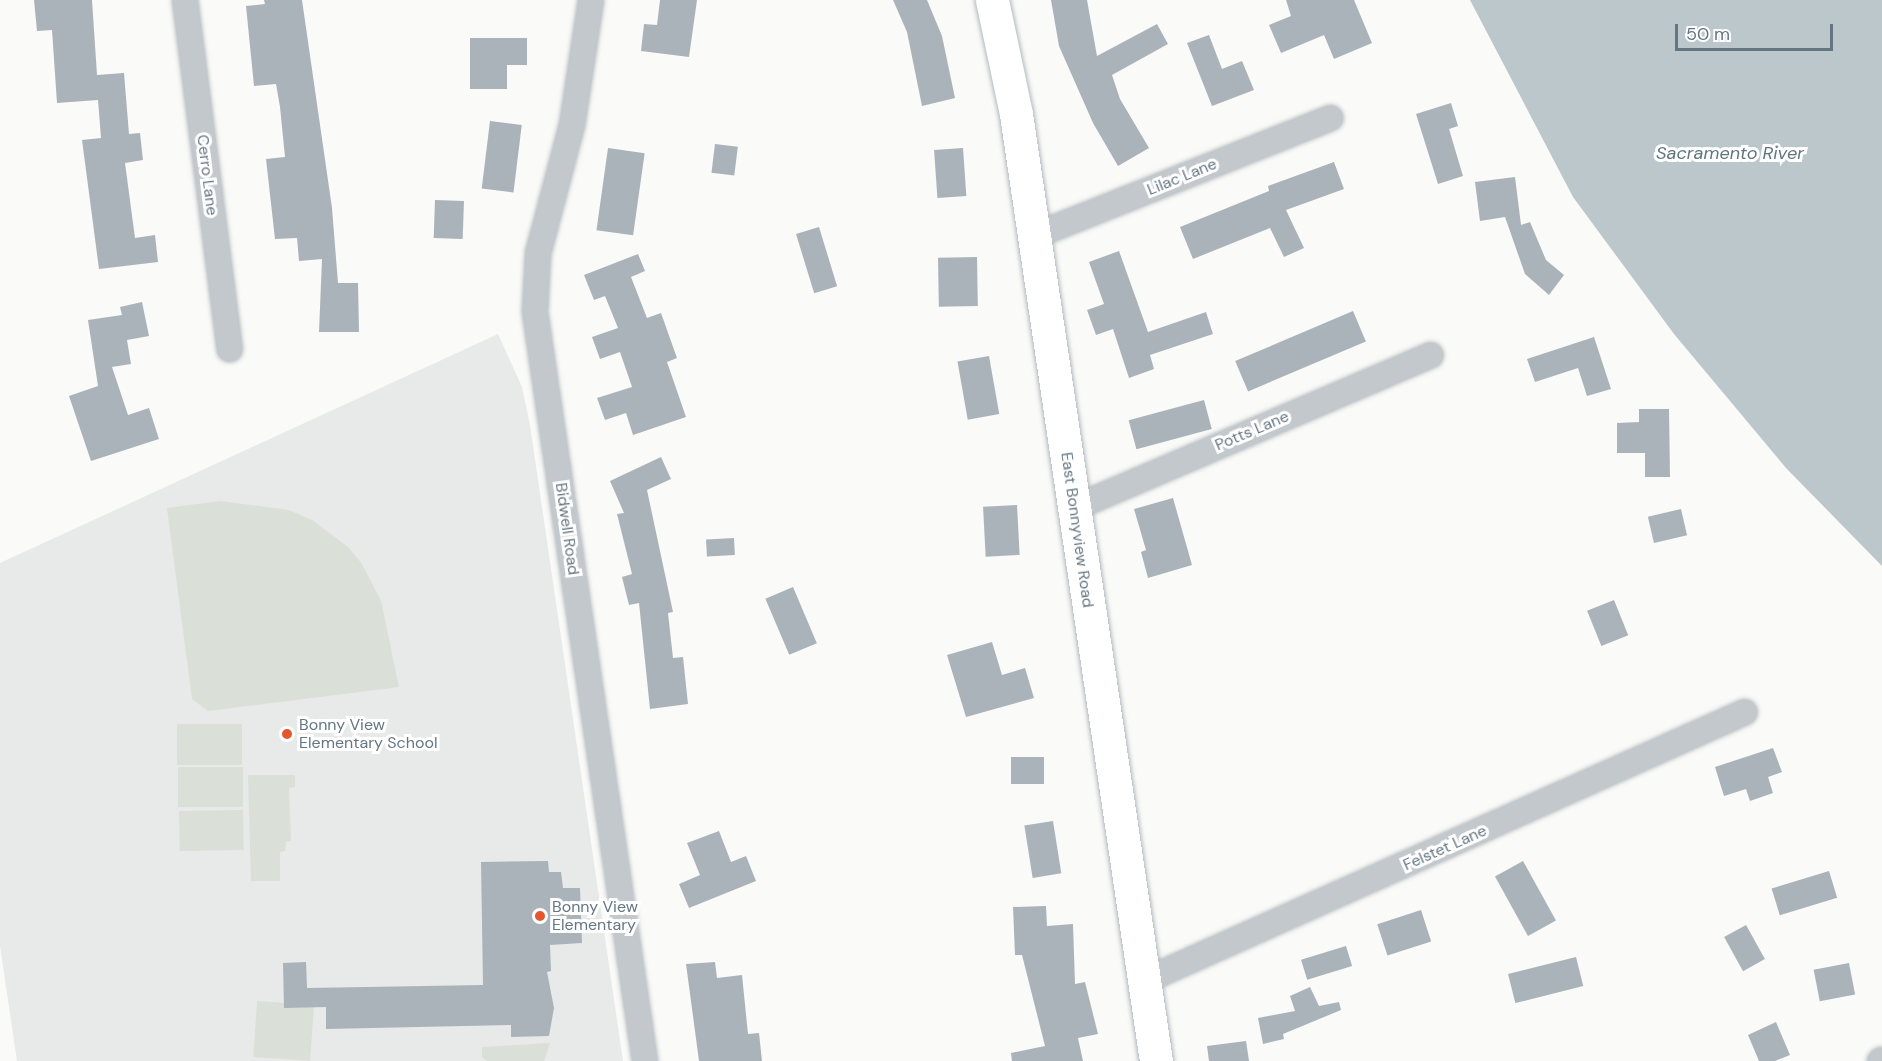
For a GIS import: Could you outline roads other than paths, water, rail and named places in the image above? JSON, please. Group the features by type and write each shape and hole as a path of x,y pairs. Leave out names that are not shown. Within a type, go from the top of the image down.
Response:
{"street":[{"name":"Cerro Lane","path":"185,0 230,349"},
{"name":"Bidwell Road","path":"591,0 572,125 538,254 535,312 645,1061"},
{"name":"East Bonnyview Road","path":"992,0 1016,114 1156,1061"},
{"name":"Lilac Lane","path":"1034,236 1330,118"},
{"name":"Potts Lane","path":"1074,508 1431,355"},
{"name":"Felstet Lane","path":"1144,981 1745,712"}],"water":[{"name":"Sacramento River","path":"1470,0 1882,0 1882,566 1786,468 1674,334 1573,197"}],"place":[{"name":"Bonny View Elementary School","path":"287,734"},
{"name":"Bonny View Elementary","path":"540,916"}]}
